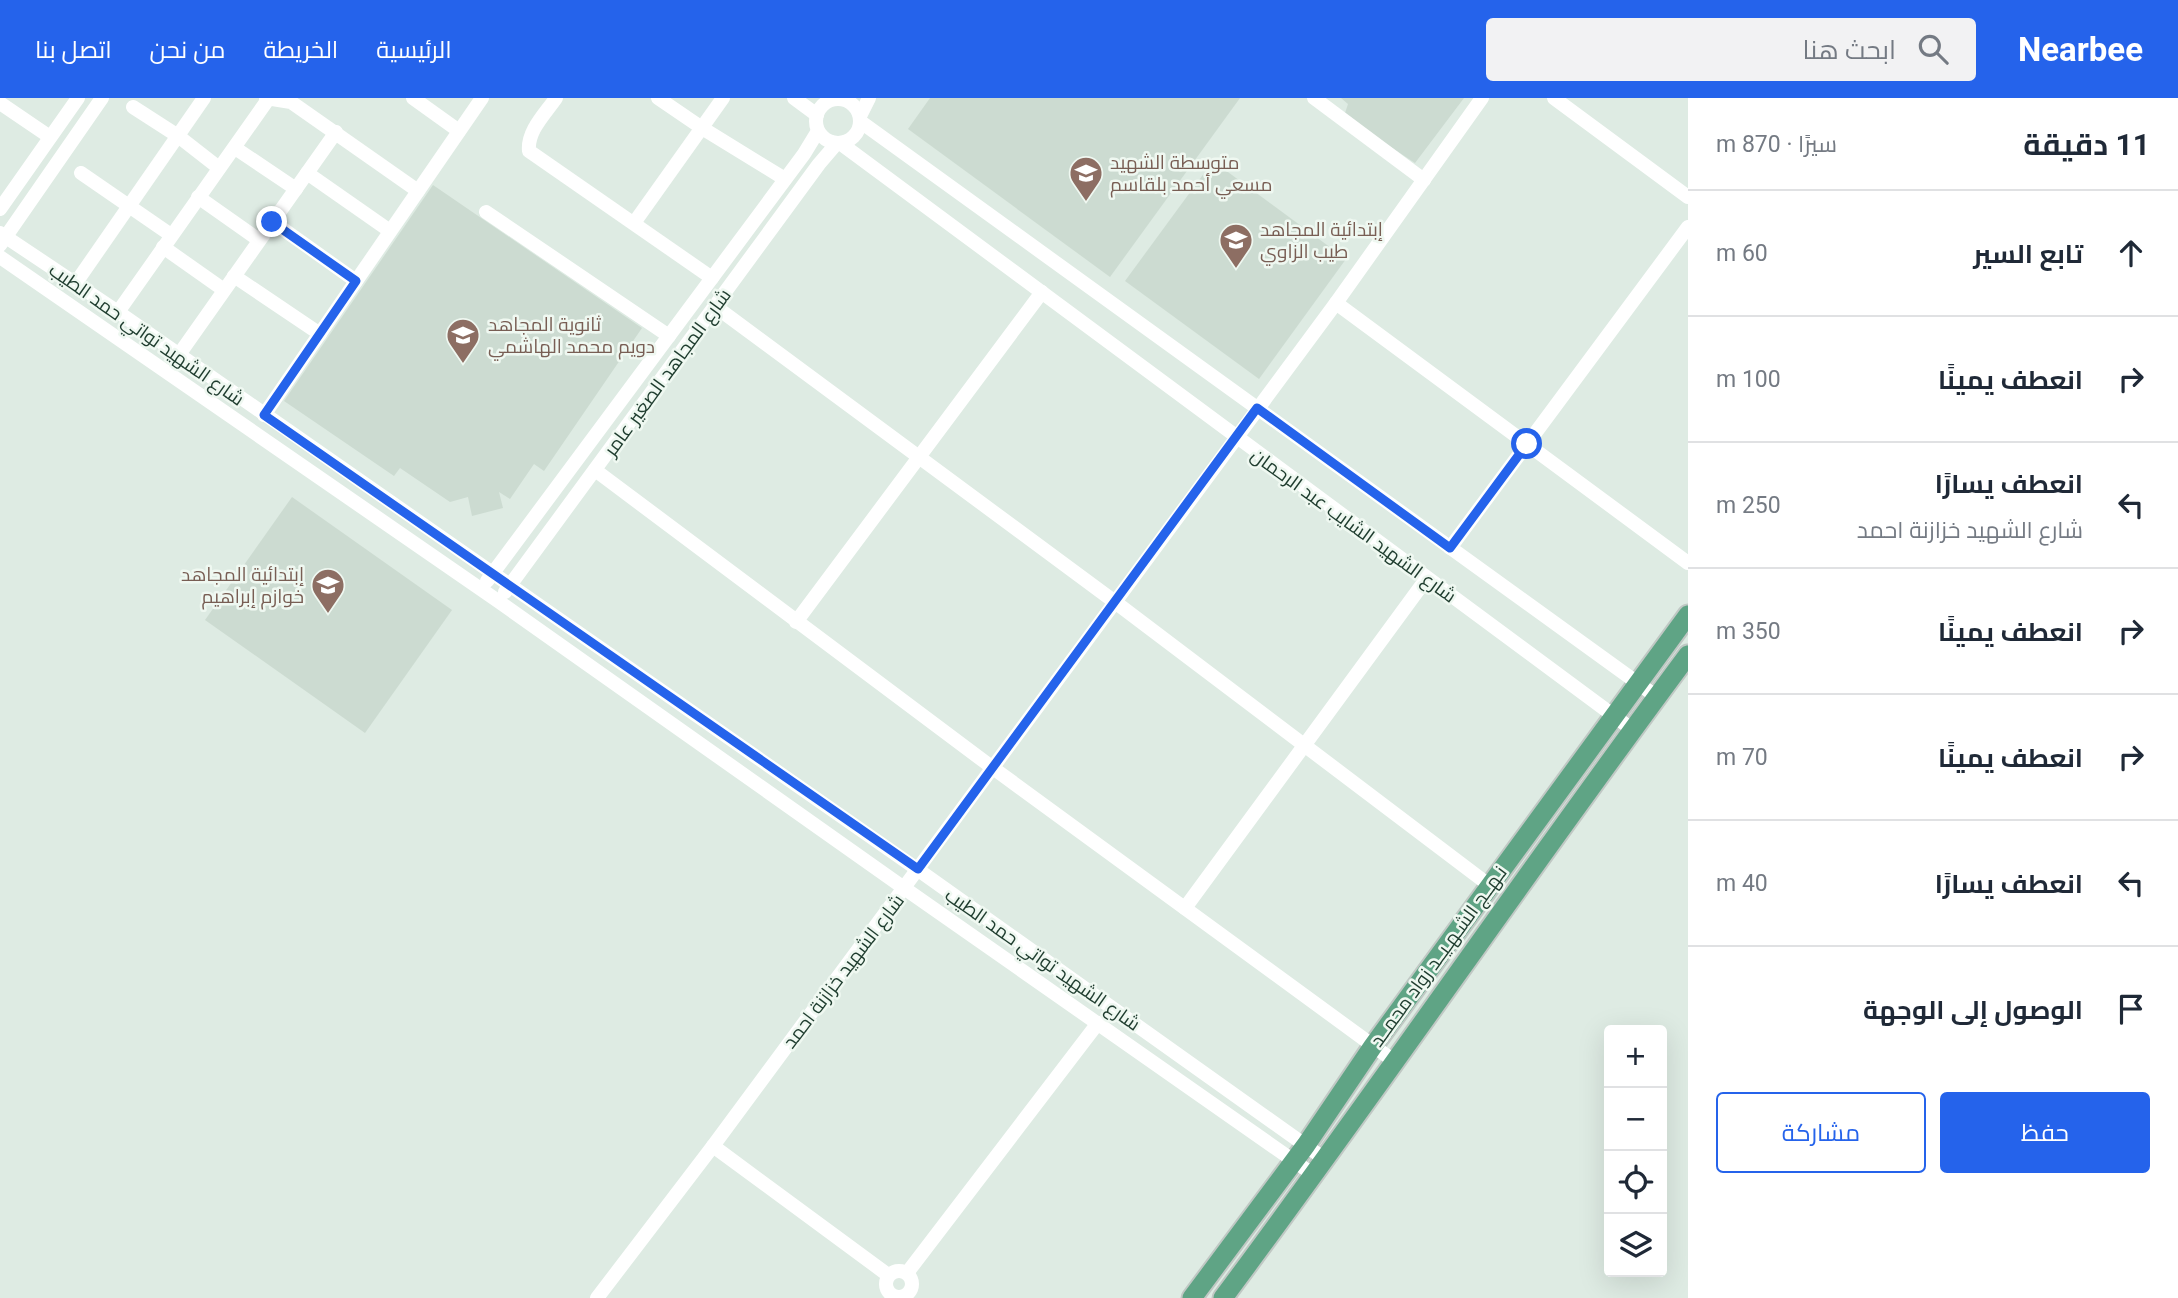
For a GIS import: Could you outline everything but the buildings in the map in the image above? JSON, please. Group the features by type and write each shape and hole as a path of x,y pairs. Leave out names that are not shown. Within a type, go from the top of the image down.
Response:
{"main road":[{"name":"نـهــج الشـهـيــد زواد محمــد","path":"1192,1298 1301,1153 1373,1046 1688,615"},
{"name":"نـهــج الشـهـيــد زواد محمــد","path":"1223,1298 1688,655"}],"street":[{"path":"0,207 78,98"},
{"path":"2,238 103,98"},
{"path":"75,284 204,98"},
{"path":"118,312 268,98 290,100 418,191"},
{"path":"413,98 459,131"},
{"path":"264,415 482,98"},
{"path":"555,98 528,141 529,151 712,278"},
{"path":"658,98 785,179"},
{"path":"634,223 723,98"},
{"path":"794,98 817,115"},
{"path":"860,119 853,103 835,98 825,103 817,115 818,131 829,141 839,143 852,139 859,128 869,98"},
{"path":"1314,98 1424,180"},
{"name":"شارع الشهيد خزازنة احمد","path":"597,1298 713,1146 1336,303 1482,98"},
{"path":"1553,98 1688,197"},
{"path":"0,103 50,137"},
{"path":"133,107 178,136 219,168"},
{"name":"شارع الشهيد الشايب عبد الرحمان","path":"860,119 1657,697"},
{"name":"شارع المجاهد الصغير عامر","path":"481,589 818,131"},
{"path":"178,356 336,132"},
{"name":"شارع الشهيد الشايب عبد الرحمان","path":"839,143 1633,730"},
{"name":"شارع المجاهد الصغير عامر","path":"498,601 819,164 839,143"},
{"path":"235,148 296,190"},
{"path":"81,173 129,206 225,290"},
{"path":"307,173 390,231"},
{"path":"198,197 259,240"},
{"path":"486,212 669,336"},
{"path":"272,222 356,281"},
{"path":"1450,548 1688,227"},
{"name":"شارع الشهيد تواتي حمد الطيب","path":"2,238 118,312 918,869 1320,1167"},
{"name":"شارع الشهيد تواتي حمد الطيب","path":"0,257 481,589 1098,1023 1301,1153"},
{"path":"234,276 320,334"},
{"path":"796,622 1042,292"},
{"path":"1336,303 1688,563"},
{"path":"716,307 1115,602 1489,885"},
{"path":"595,470 993,768 1394,1061"},
{"path":"1185,908 1427,578"},
{"path":"907,1273 1098,1023"},
{"path":"713,1146 888,1275"},
{"path":"897,1270 907,1273 916,1294 890,1297 885,1286 888,1275 897,1270"}],"shaded area":[{"name":"متوسطة الشهيد مسعي أحمد بلقاسم","path":"930,98 1240,98 1110,277 908,129"},
{"path":"1341,98 1464,98 1415,163 1344,116 1348,104"},
{"name":"إبتدائية المجاهد طيب الزاوي","path":"1213,161 1346,259 1259,379 1125,281"},
{"name":"ثانوية المجاهد دويم محمد الهاشمي","path":"433,185 642,328 544,471 534,464 510,499 499,492 503,508 472,516 468,497 450,502 400,468 394,476 284,401"},
{"name":"إبتدائية المجاهد خوازم إبراهيم","path":"292,497 452,610 365,733 205,620"}],"place":[{"name":"متوسطة الشهيد مسعي أحمد بلقاسم","path":"1086,203"},
{"name":"إبتدائية المجاهد طيب الزاوي","path":"1236,270"},
{"name":"ثانوية المجاهد دويم محمد الهاشمي","path":"463,365"},
{"name":"إبتدائية المجاهد خوازم إبراهيم","path":"328,615"}],"route":[{"path":"272,222 356,281 264,415 918,869 1257,408 1450,548 1527,444"}]}
